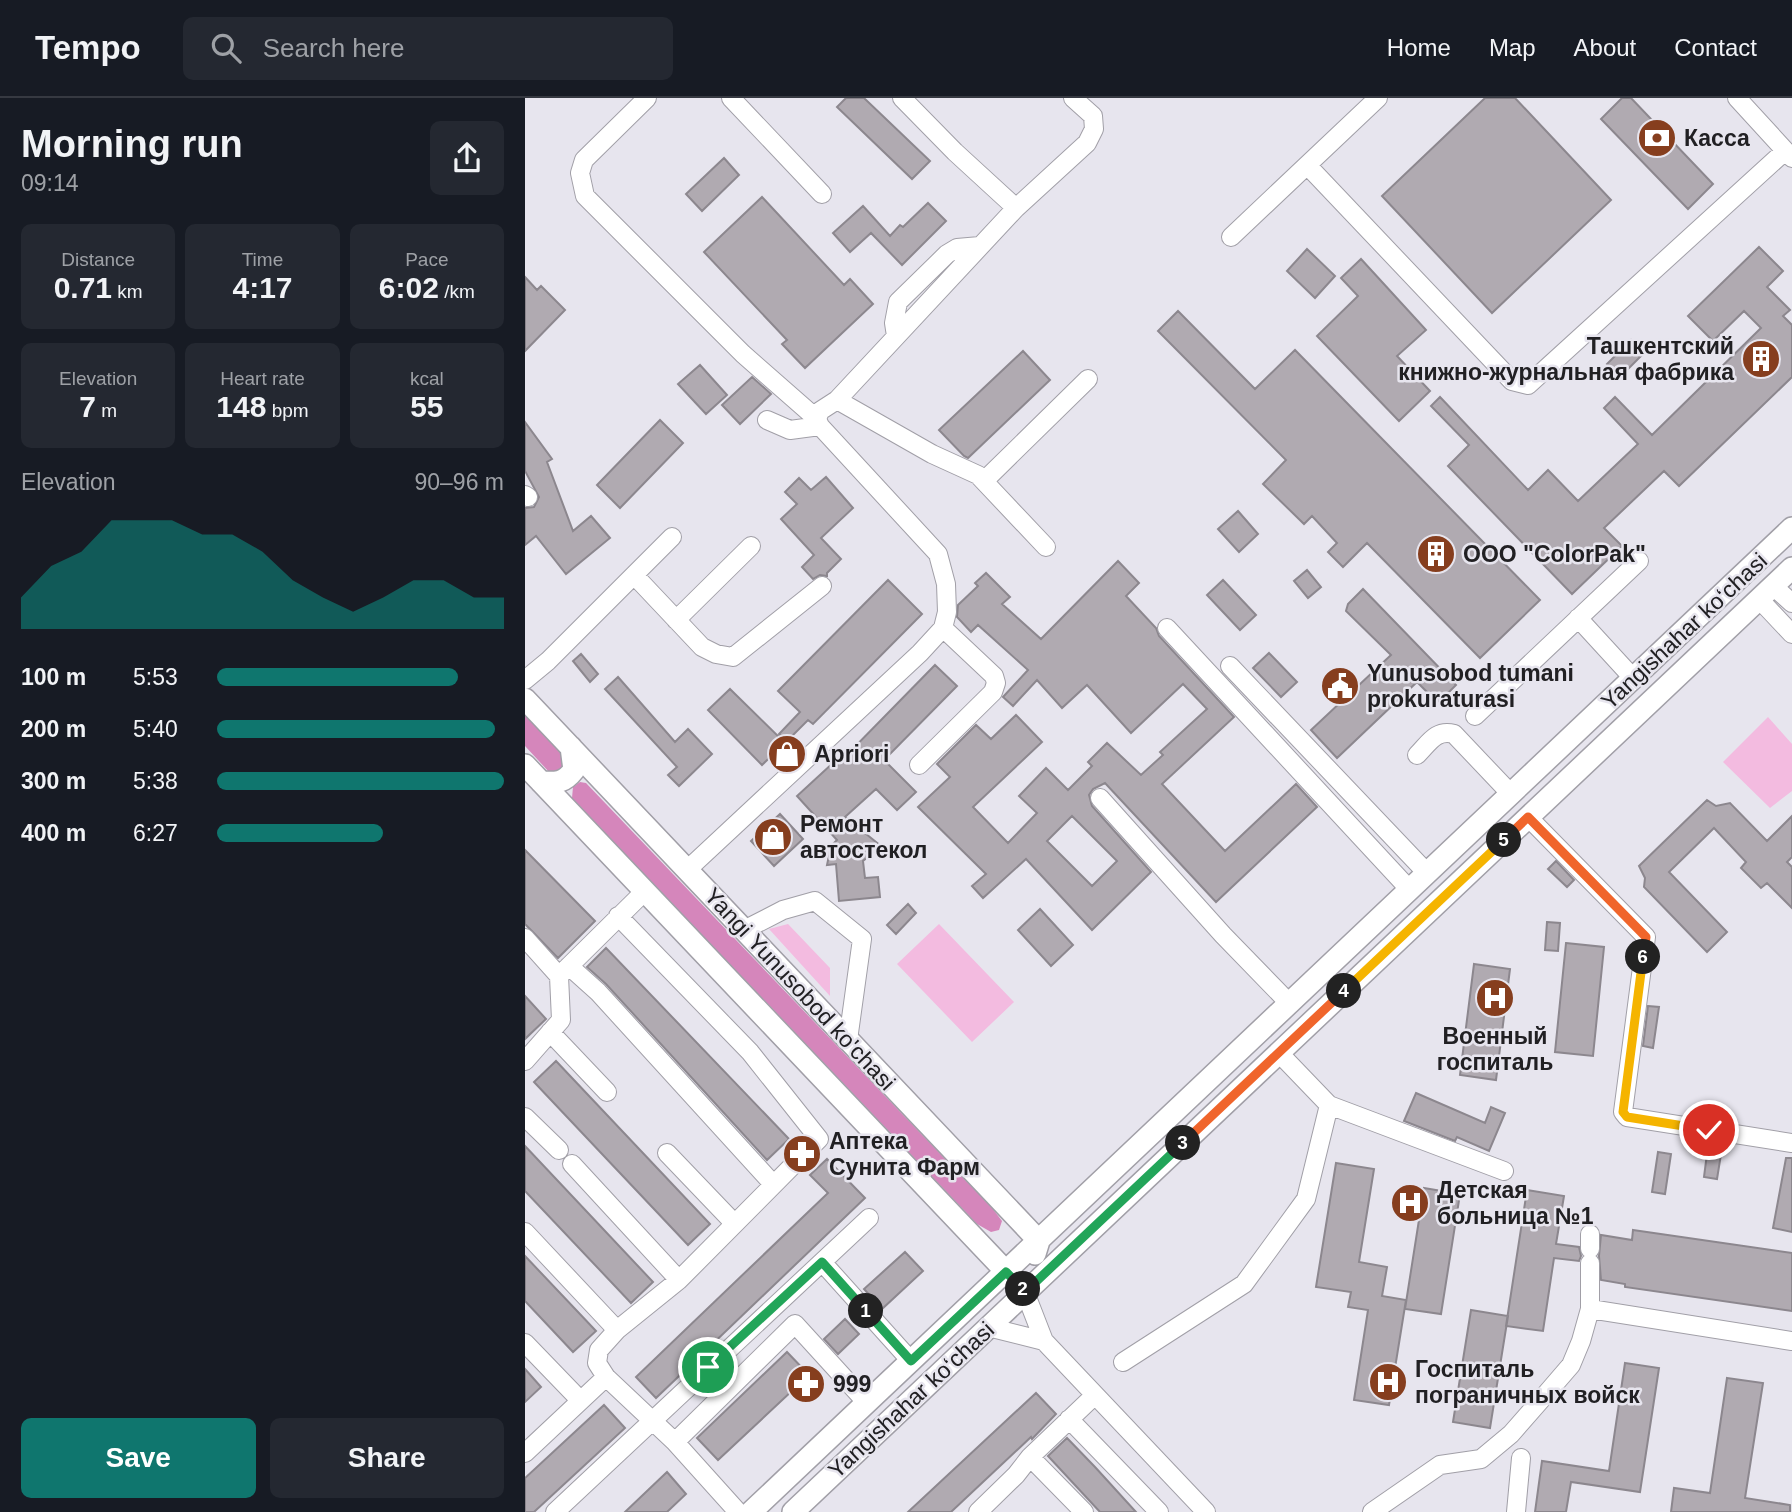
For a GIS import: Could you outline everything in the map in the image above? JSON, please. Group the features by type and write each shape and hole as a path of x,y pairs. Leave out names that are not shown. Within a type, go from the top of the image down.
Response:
{"main road":[{"name":"Yangishahar ko‘chasi","path":"751,1512 1792,528"},
{"path":"1753,565 1766,592"},
{"name":"Yangishahar ko‘chasi","path":"796,1510 1792,568"},
{"name":"Yangi Yunusobod ko'chasi","path":"525,699 1039,1241"},
{"path":"541,782 558,783 568,778 575,760 571,747"},
{"name":"Yangi Yunusobod ko'chasi","path":"525,765 1025,1292"},
{"path":"1483,821 1487,835 1503,841"},
{"path":"1025,1292 1039,1241"},
{"path":"778,1486 797,1490 800,1498 796,1510"}],"street":[{"path":"647,98 585,160 580,173 585,196 743,354 819,422 938,554 946,584 947,612 943,628 910,663 687,870"},
{"path":"731,98 822,194"},
{"path":"902,98 954,152 1016,208"},
{"path":"819,422 820,411 838,400 1016,208 1087,144 1094,129 1093,116 1073,98"},
{"path":"1231,237 1378,98"},
{"path":"1307,165 1512,381 1528,385 1789,154 1737,98"},
{"path":"984,481 1088,379"},
{"path":"838,400 984,481 1046,547"},
{"path":"767,420 790,430 819,422"},
{"path":"525,680 548,661 673,537"},
{"path":"676,620 751,546"},
{"path":"1475,716 1639,561"},
{"path":"634,575 702,647 716,654 733,657 822,586"},
{"path":"1766,592 1792,603"},
{"path":"1766,592 1792,634"},
{"path":"1578,618 1633,678"},
{"path":"919,765 993,692 996,683 994,676 943,628"},
{"path":"1167,628 1410,890"},
{"path":"1230,666 1427,873"},
{"path":"1417,755 1437,734 1454,734 1511,794"},
{"path":"1100,798 1223,935 1290,1004"},
{"path":"1528,817 1646,937 1623,1112 1627,1117 1792,1143"},
{"path":"525,1061 561,1020 564,971 645,891"},
{"path":"744,930 783,910 815,901 862,939 848,1040"},
{"path":"618,916 750,1052 818,1139 678,1280 617,1330 599,1350 597,1363 606,1377 675,1442 738,1512"},
{"path":"525,938 564,971 598,992 773,1184"},
{"path":"550,1032 607,1092"},
{"path":"1279,1053 1329,1105 1504,1171"},
{"path":"1123,1362 1244,1284 1305,1199 1329,1105"},
{"path":"525,1116 559,1150"},
{"path":"667,1153 734,1223"},
{"path":"572,1164 678,1280"},
{"path":"555,1512 869,1218"},
{"path":"525,1232 617,1330"},
{"path":"1372,1512 1395,1504 1440,1465 1481,1459 1511,1434 1571,1365 1590,1308 1590,1249"},
{"path":"822,1262 911,1361"},
{"path":"1025,1292 1044,1341 1206,1512"},
{"path":"1590,1308 1792,1342"},
{"path":"675,1442 795,1324 867,1403"},
{"path":"988,1327 1044,1341"},
{"path":"525,1343 580,1400"},
{"path":"525,1453 606,1377"},
{"path":"978,1512 1016,1475 1030,1457 1095,1395"},
{"path":"1069,1419 1159,1512"},
{"path":"1030,1457 1084,1512"},
{"path":"1516,1512 1521,1458"}],"shaded area":[{"path":"525,715 566,759 561,770 550,773 525,746"},
{"path":"1768,717 1792,744 1792,791 1770,808 1723,762"},
{"path":"580,782 586,783 993,1209 1002,1221 999,1230 991,1232 977,1224 572,798 573,787"},
{"path":"788,924 830,968 830,996 769,929"},
{"path":"939,924 1014,1002 972,1042 897,964"}],"building":[{"path":"846,98 864,98 930,161 912,179 837,107"},
{"path":"1485,98 1515,98 1611,200 1492,313 1382,196"},
{"path":"1622,98 1631,98 1713,184 1688,209 1601,119"},
{"path":"724,158 739,175 702,211 686,194"},
{"path":"762,197 844,285 850,279 873,304 805,368 782,344 787,340 704,252"},
{"path":"928,203 946,221 902,265 871,233 850,252 833,233 863,206 890,236"},
{"path":"1759,247 1783,271 1767,287 1790,310 1783,316 1792,325 1792,377 1679,486 1664,471 1604,528 1622,546 1572,594 1448,466 1469,445 1431,406 1440,397 1528,490 1548,470 1578,501 1638,444 1604,408 1615,397 1652,435 1761,328 1744,311 1713,341 1688,316"},
{"path":"1307,249 1335,276 1315,298 1287,271"},
{"path":"1361,259 1426,330 1397,356 1430,391 1399,421 1317,336 1358,296 1341,278"},
{"path":"525,277 537,290 541,286 565,310 525,351"},
{"path":"1178,311 1255,389 1295,350 1540,600 1480,658 1367,543 1343,567 1328,552 1337,543 1312,516 1304,524 1263,484 1286,460 1158,331"},
{"path":"1631,340 1644,353 1620,377 1607,364"},
{"path":"1023,351 1050,380 968,458 964,456 939,430"},
{"path":"700,365 727,395 706,414 678,384"},
{"path":"752,377 771,394 740,424 722,405"},
{"path":"660,420 683,443 620,508 597,485"},
{"path":"525,422 552,459 547,462 573,531 591,516 610,538 566,574 536,536 525,545 525,508 534,507 539,497 525,471"},
{"path":"826,477 853,508 821,538 841,559 827,576 820,575 813,579 802,567 814,555 781,519 797,504 785,492 799,478 811,490"},
{"path":"1238,511 1258,534 1239,552 1218,529"},
{"path":"1118,561 1139,583 1126,596 1234,717 1162,784 1225,851 1296,784 1317,807 1216,902 1105,783 1093,789 1089,795 1092,806 1151,872 1092,930 1026,859 983,898 972,886 986,874 918,807 950,777 937,764 976,725 991,739 1016,715 1042,742 973,807 1008,843 1037,813 1019,796 1046,768 1068,790 1092,766 1088,762 1107,743 1141,775 1163,755 1160,752 1207,709 1183,684 1131,733 1087,685 1062,708 1037,680 1013,706 1003,697 1028,670 978,625 971,632 957,617 958,605 978,586 975,583 986,573 1010,597 1002,604 1041,639","holes":["1072,816 1117,861 1092,886 1047,841"]},
{"path":"1307,570 1321,587 1308,598 1294,581"},
{"path":"888,580 922,614 813,724 808,720 786,742 779,734 800,712 778,691"},
{"path":"1223,580 1256,615 1240,630 1207,595"},
{"path":"1363,589 1456,685 1438,703 1417,682 1337,758 1311,730 1391,655 1346,611 1348,604"},
{"path":"1269,653 1297,682 1281,697 1253,668"},
{"path":"581,654 598,674 590,682 573,661"},
{"path":"935,665 957,686 884,760 916,792 897,810 876,789 845,817 881,846 863,861 865,878 878,877 880,897 839,901 836,864 827,865 831,846 837,840 797,796 834,762 837,765"},
{"path":"618,677 675,742 688,729 712,754 679,786 668,775 677,767 605,689"},
{"path":"730,689 785,743 762,765 708,710"},
{"path":"1707,800 1716,806 1730,803 1767,841 1792,816 1792,857 1787,862 1792,867 1792,908 1767,883 1761,888 1741,868 1746,862 1714,828 1669,872 1727,932 1707,952 1644,887 1645,878 1639,866"},
{"path":"780,814 803,839 774,866 751,841"},
{"path":"525,850 595,921 558,958 525,924"},
{"path":"1556,861 1574,880 1567,887 1548,869"},
{"path":"908,904 916,913 896,934 887,925"},
{"path":"1040,909 1073,945 1051,966 1018,930"},
{"path":"1547,922 1560,923 1558,951 1545,950"},
{"path":"1566,943 1604,947 1593,1056 1555,1052"},
{"path":"606,948 789,1139 767,1160 606,984 587,967"},
{"path":"1474,964 1510,969 1496,1080 1460,1075"},
{"path":"525,996 546,1019 525,1039"},
{"path":"1648,1006 1659,1007 1653,1048 1643,1046"},
{"path":"556,1061 710,1224 688,1245 534,1082"},
{"path":"1416,1093 1485,1123 1491,1107 1505,1113 1489,1151 1457,1137 1455,1141 1404,1121"},
{"path":"525,1146 653,1282 631,1303 525,1191"},
{"path":"1708,1146 1722,1148 1717,1179 1704,1177"},
{"path":"1658,1152 1671,1154 1665,1194 1652,1192"},
{"path":"1786,1158 1792,1158 1792,1232 1773,1228"},
{"path":"827,1159 865,1198 656,1398 636,1377 828,1193 810,1175"},
{"path":"1336,1163 1374,1169 1359,1262 1387,1267 1382,1296 1406,1300 1389,1405 1354,1400 1368,1310 1348,1307 1351,1292 1316,1287"},
{"path":"1424,1188 1460,1194 1441,1314 1405,1309"},
{"path":"1527,1190 1564,1196 1556,1244 1579,1247 1581,1256 1579,1261 1554,1258 1543,1331 1506,1326"},
{"path":"1633,1230 1792,1253 1792,1311 1625,1287 1625,1284 1601,1280 1601,1235 1632,1240"},
{"path":"905,1252 923,1271 882,1309 864,1289"},
{"path":"525,1256 596,1331 573,1352 525,1301"},
{"path":"1471,1310 1508,1316 1490,1428 1453,1422"},
{"path":"845,1319 859,1334 838,1354 824,1339"},
{"path":"787,1352 809,1375 718,1460 697,1438"},
{"path":"1625,1363 1659,1368 1640,1492 1571,1482 1566,1512 1535,1512 1542,1461 1609,1471"},
{"path":"525,1369 541,1387 525,1402"},
{"path":"1727,1378 1763,1383 1745,1498 1790,1505 1790,1512 1671,1512 1674,1488 1710,1493"},
{"path":"1036,1393 1056,1414 1032,1439 1031,1437 951,1512 908,1512"},
{"path":"604,1405 625,1428 534,1512 525,1512 525,1478"},
{"path":"1067,1438 1136,1512 1100,1512 1048,1456"},
{"path":"667,1472 686,1494 667,1512 625,1512"}],"place":[{"name":"Касса","path":"1657,138"},
{"name":"Ташкентский книжно-журнальная фабрика","path":"1761,359"},
{"name":"OOO \"ColorPak\"","path":"1436,554"},
{"name":"Yunusobod tumani prokuraturasi","path":"1340,686"},
{"name":"Apriori","path":"787,754"},
{"name":"Ремонт автостекол","path":"773,837"},
{"name":"Военный госпиталь","path":"1495,998"},
{"name":"Аптека Сунита Фарм","path":"802,1154"},
{"name":"Детская больница №1","path":"1410,1203"},
{"name":"Госпиталь пограничных войск","path":"1388,1382"},
{"name":"999","path":"806,1384"}],"route":[{"path":"708,1367 822,1262 911,1361 1006,1272 1025,1292 1528,817 1646,937 1623,1112 1627,1117 1709,1130"}]}
